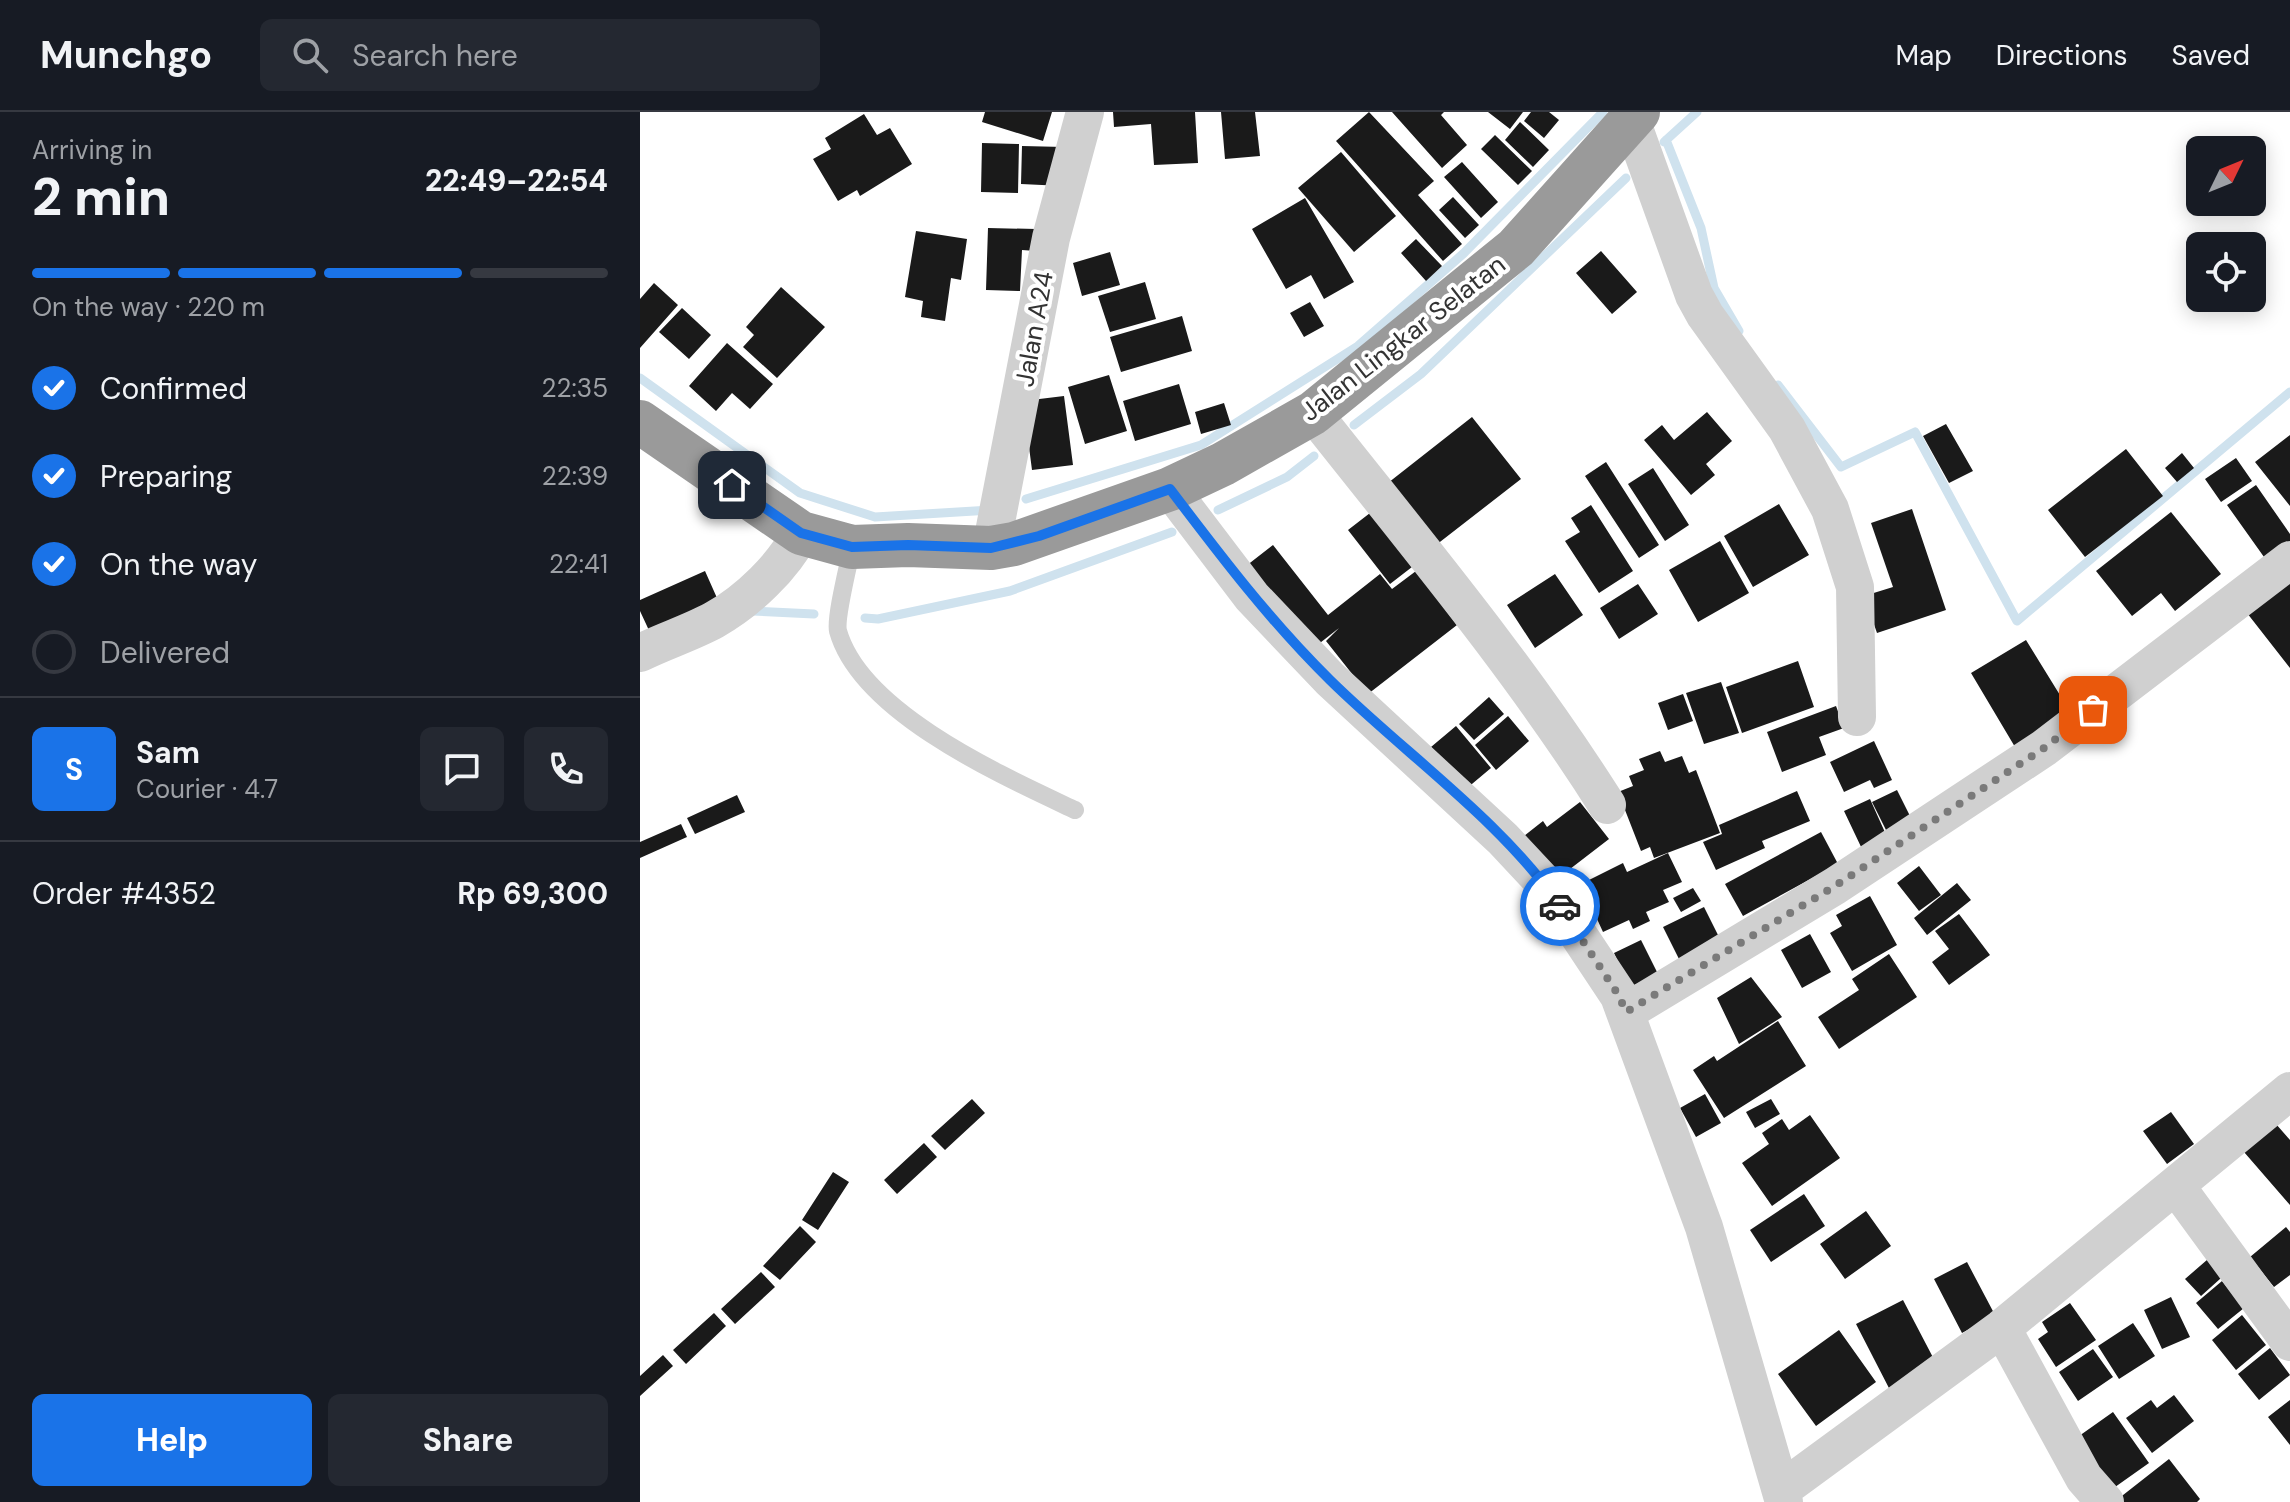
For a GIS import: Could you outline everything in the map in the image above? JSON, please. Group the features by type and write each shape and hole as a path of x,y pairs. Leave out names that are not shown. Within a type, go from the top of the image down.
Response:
{"highway":[{"name":"Jalan Lingkar Selatan","path":"640,422 801,533 852,547 908,545 991,548 1044,534 1170,489 1223,464 1313,413 1516,248 1635,116"}],"street":[{"name":"Jalan A24","path":"991,548 1051,238 1085,112"},
{"path":"1635,116 1694,295 1787,429 1830,509 1855,587 1857,717"},
{"path":"1313,413 1456,595 1577,758 1607,805"},
{"path":"1170,489 1252,597 1320,669 1503,839 1544,883 1619,996 1704,1227 1783,1496 2002,1328 2176,1186 2285,1104"},
{"path":"640,653 714,620 734,606 789,556 801,533"},
{"path":"1626,1012 1835,886 2044,748 2290,560"},
{"path":"2176,1186 2290,1342"},
{"path":"2002,1328 2084,1478 2105,1502"}],"lane":[{"path":"852,547 837,628 855,667 888,703 988,770 1075,810"}],"building":[{"path":"985,112 1052,112 1043,141 982,122"},
{"path":"1113,112 1195,112 1198,163 1154,165 1151,124 1114,127"},
{"path":"1221,112 1255,112 1260,156 1225,159"},
{"path":"1369,112 1434,181 1418,195 1462,244 1443,261 1336,141"},
{"path":"1392,112 1444,112 1441,115 1467,145 1442,168"},
{"path":"1488,112 1523,112 1510,129"},
{"path":"1531,112 1549,112 1559,120 1544,138 1524,121"},
{"path":"864,114 877,135 890,128 912,164 860,196 857,190 838,201 813,159 831,149 825,138"},
{"path":"1520,122 1549,150 1533,167 1505,140"},
{"path":"1495,135 1532,171 1518,185 1481,149"},
{"path":"982,143 1019,144 1018,193 981,192"},
{"path":"1022,146 1064,147 1063,186 1021,184"},
{"path":"1341,152 1396,216 1354,252 1298,188"},
{"path":"1462,162 1498,202 1481,218 1444,177"},
{"path":"1453,197 1479,225 1465,238 1439,210"},
{"path":"1305,198 1354,282 1324,299 1311,275 1286,289 1252,229"},
{"path":"988,228 1036,229 1036,251 1022,250 1020,291 986,290"},
{"path":"916,231 967,239 961,280 951,278 945,321 921,317 923,301 905,297"},
{"path":"1416,239 1442,266 1426,281 1401,253"},
{"path":"1601,251 1637,292 1612,314 1576,273"},
{"path":"1110,252 1120,285 1082,296 1073,263"},
{"path":"1145,282 1156,319 1110,332 1098,296"},
{"path":"654,283 678,305 640,348 640,299"},
{"path":"781,287 825,327 777,378 743,347 754,335 746,327"},
{"path":"1310,302 1324,326 1304,337 1290,313"},
{"path":"682,308 711,335 689,359 659,332"},
{"path":"1182,316 1192,351 1121,372 1110,337"},
{"path":"727,343 773,384 750,409 732,393 716,411 689,386"},
{"path":"1109,375 1127,431 1085,444 1068,387"},
{"path":"1179,384 1191,424 1135,441 1123,401"},
{"path":"1064,396 1073,465 1032,470 1023,401"},
{"path":"1224,403 1231,425 1201,434 1195,412"},
{"path":"1707,412 1732,441 1706,464 1715,475 1691,495 1644,440 1662,425 1674,440"},
{"path":"1472,417 1521,479 1427,552 1379,490"},
{"path":"1946,424 1973,471 1949,483 1923,436"},
{"path":"2290,435 2290,506 2255,462"},
{"path":"2126,449 2163,496 2085,557 2048,510"},
{"path":"2182,453 2194,468 2177,482 2165,468"},
{"path":"2236,458 2252,481 2221,502 2205,479"},
{"path":"1606,462 1659,545 1639,558 1585,476"},
{"path":"1653,468 1689,525 1665,541 1628,484"},
{"path":"2256,485 2290,534 2290,549 2269,564 2227,505"},
{"path":"1779,504 1809,555 1753,587 1724,536"},
{"path":"1591,505 1633,571 1599,593 1565,541 1580,532 1571,518"},
{"path":"1912,509 1946,610 1877,633 1864,596 1893,587 1871,523"},
{"path":"2171,512 2221,574 2175,611 2161,593 2132,616 2096,571"},
{"path":"1370,513 1412,567 1390,584 1348,530"},
{"path":"1720,541 1749,593 1698,622 1669,570"},
{"path":"1273,545 1328,615 1380,574 1392,589 1416,571 1457,625 1368,694 1326,641 1339,628 1311,650 1246,566"},
{"path":"705,571 721,607 653,639 640,611 640,600"},
{"path":"1555,574 1583,615 1535,648 1507,605"},
{"path":"2290,579 2290,668 2247,613"},
{"path":"1638,584 1658,614 1619,639 1600,608"},
{"path":"2026,640 2071,713 2015,747 1971,673"},
{"path":"1798,661 1814,707 1742,733 1726,687"},
{"path":"1721,682 1739,733 1704,744 1686,693"},
{"path":"1683,694 1693,721 1668,730 1658,703"},
{"path":"1489,697 1504,714 1474,740 1459,724"},
{"path":"1836,706 1844,728 1819,737 1826,755 1782,772 1767,732"},
{"path":"1508,716 1529,741 1496,770 1475,745"},
{"path":"1456,726 1491,768 1466,789 1431,747"},
{"path":"1874,741 1892,780 1874,788 1870,780 1844,792 1830,762"},
{"path":"1660,751 1665,762 1682,756 1689,773 1696,770 1720,833 1654,858 1650,847 1641,851 1618,792 1633,786 1629,776 1644,770 1639,759"},
{"path":"1897,790 1915,826 1890,838 1872,802"},
{"path":"1797,791 1810,821 1762,841 1765,848 1716,870 1703,842 1722,834 1719,825"},
{"path":"737,795 745,812 695,834 687,818"},
{"path":"1870,799 1888,839 1863,851 1844,811"},
{"path":"1580,802 1609,839 1557,879 1524,836 1543,821 1547,827"},
{"path":"681,824 687,837 640,858 640,842"},
{"path":"1821,832 1838,864 1743,916 1725,884"},
{"path":"1668,853 1682,882 1663,890 1669,902 1646,912 1650,921 1633,929 1629,920 1603,932 1581,884 1623,863 1627,872"},
{"path":"1919,866 1941,895 1919,911 1897,883"},
{"path":"1957,883 1971,900 1927,935 1914,918"},
{"path":"1693,888 1701,901 1681,912 1673,898"},
{"path":"1870,896 1897,945 1852,971 1830,933 1842,926 1836,915"},
{"path":"1704,907 1720,939 1679,959 1663,927"},
{"path":"1959,914 1990,955 1949,985 1932,962 1949,949 1935,931"},
{"path":"1810,934 1831,972 1802,988 1781,950"},
{"path":"1641,940 1658,974 1630,987 1614,953"},
{"path":"1889,954 1917,997 1839,1049 1818,1017 1859,990 1852,979"},
{"path":"1751,977 1782,1017 1739,1044 1717,998"},
{"path":"1778,1021 1806,1066 1724,1118 1693,1070 1714,1056 1717,1061"},
{"path":"1705,1094 1721,1123 1696,1137 1680,1108"},
{"path":"972,1099 985,1113 945,1150 931,1136"},
{"path":"1771,1099 1780,1114 1755,1128 1746,1112"},
{"path":"2171,1112 2194,1144 2167,1164 2143,1131"},
{"path":"1810,1115 1840,1158 1772,1206 1742,1163 1769,1144 1762,1133 1782,1119 1789,1130"},
{"path":"2276,1124 2290,1140 2290,1205 2244,1152"},
{"path":"924,1143 937,1157 897,1194 884,1180"},
{"path":"833,1172 849,1182 818,1230 802,1220"},
{"path":"1804,1194 1825,1226 1771,1262 1750,1230"},
{"path":"1866,1211 1891,1246 1845,1279 1820,1244"},
{"path":"800,1226 816,1242 780,1280 763,1266"},
{"path":"2286,1227 2290,1232 2290,1275 2274,1287 2250,1257"},
{"path":"2215,1253 2230,1270 2201,1296 2185,1279"},
{"path":"1967,1262 1995,1315 1962,1333 1934,1279"},
{"path":"761,1272 775,1287 735,1324 721,1309"},
{"path":"2222,1281 2244,1308 2218,1329 2196,1303"},
{"path":"2171,1297 2190,1337 2162,1349 2144,1310"},
{"path":"1903,1300 1938,1367 1891,1392 1856,1324"},
{"path":"2070,1303 2096,1340 2056,1367 2038,1339 2048,1332 2042,1322"},
{"path":"714,1313 726,1326 686,1364 673,1350"},
{"path":"2242,1315 2266,1345 2236,1370 2212,1340"},
{"path":"2133,1323 2155,1356 2119,1379 2098,1346"},
{"path":"1839,1330 1876,1382 1816,1426 1778,1374"},
{"path":"2270,1348 2290,1375 2259,1400 2238,1374"},
{"path":"2093,1349 2113,1377 2078,1401 2059,1372"},
{"path":"663,1355 673,1366 640,1396 640,1376"},
{"path":"2174,1395 2194,1421 2152,1453 2126,1418 2151,1400 2157,1408"},
{"path":"2290,1400 2290,1445 2268,1417"},
{"path":"2113,1412 2149,1463 2108,1492 2072,1441"},
{"path":"2169,1459 2200,1499 2197,1502 2120,1502 2118,1499"}],"waterway":[{"path":"1026,499 1201,445 1358,346 1464,253 1603,112"},
{"path":"1664,142 1697,112"},
{"path":"1666,140 1701,228 1714,288 1739,331"},
{"path":"1354,425 1421,374 1626,178"},
{"path":"640,378 800,493 875,517 991,510"},
{"path":"1778,385 1841,467 1915,432 2017,621 2290,392"},
{"path":"1218,510 1287,477 1314,456"},
{"path":"865,618 878,619 1010,591 1172,532"},
{"path":"753,611 814,614"}],"way so far":[{"path":"1560,906 1619,996 1626,1012 1835,886 2044,748 2093,710"}],"route":[{"path":"732,485 801,533 852,547 908,545 991,548 1014,544 1170,489 1252,597 1330,679 1503,839 1544,883 1560,906"}]}
